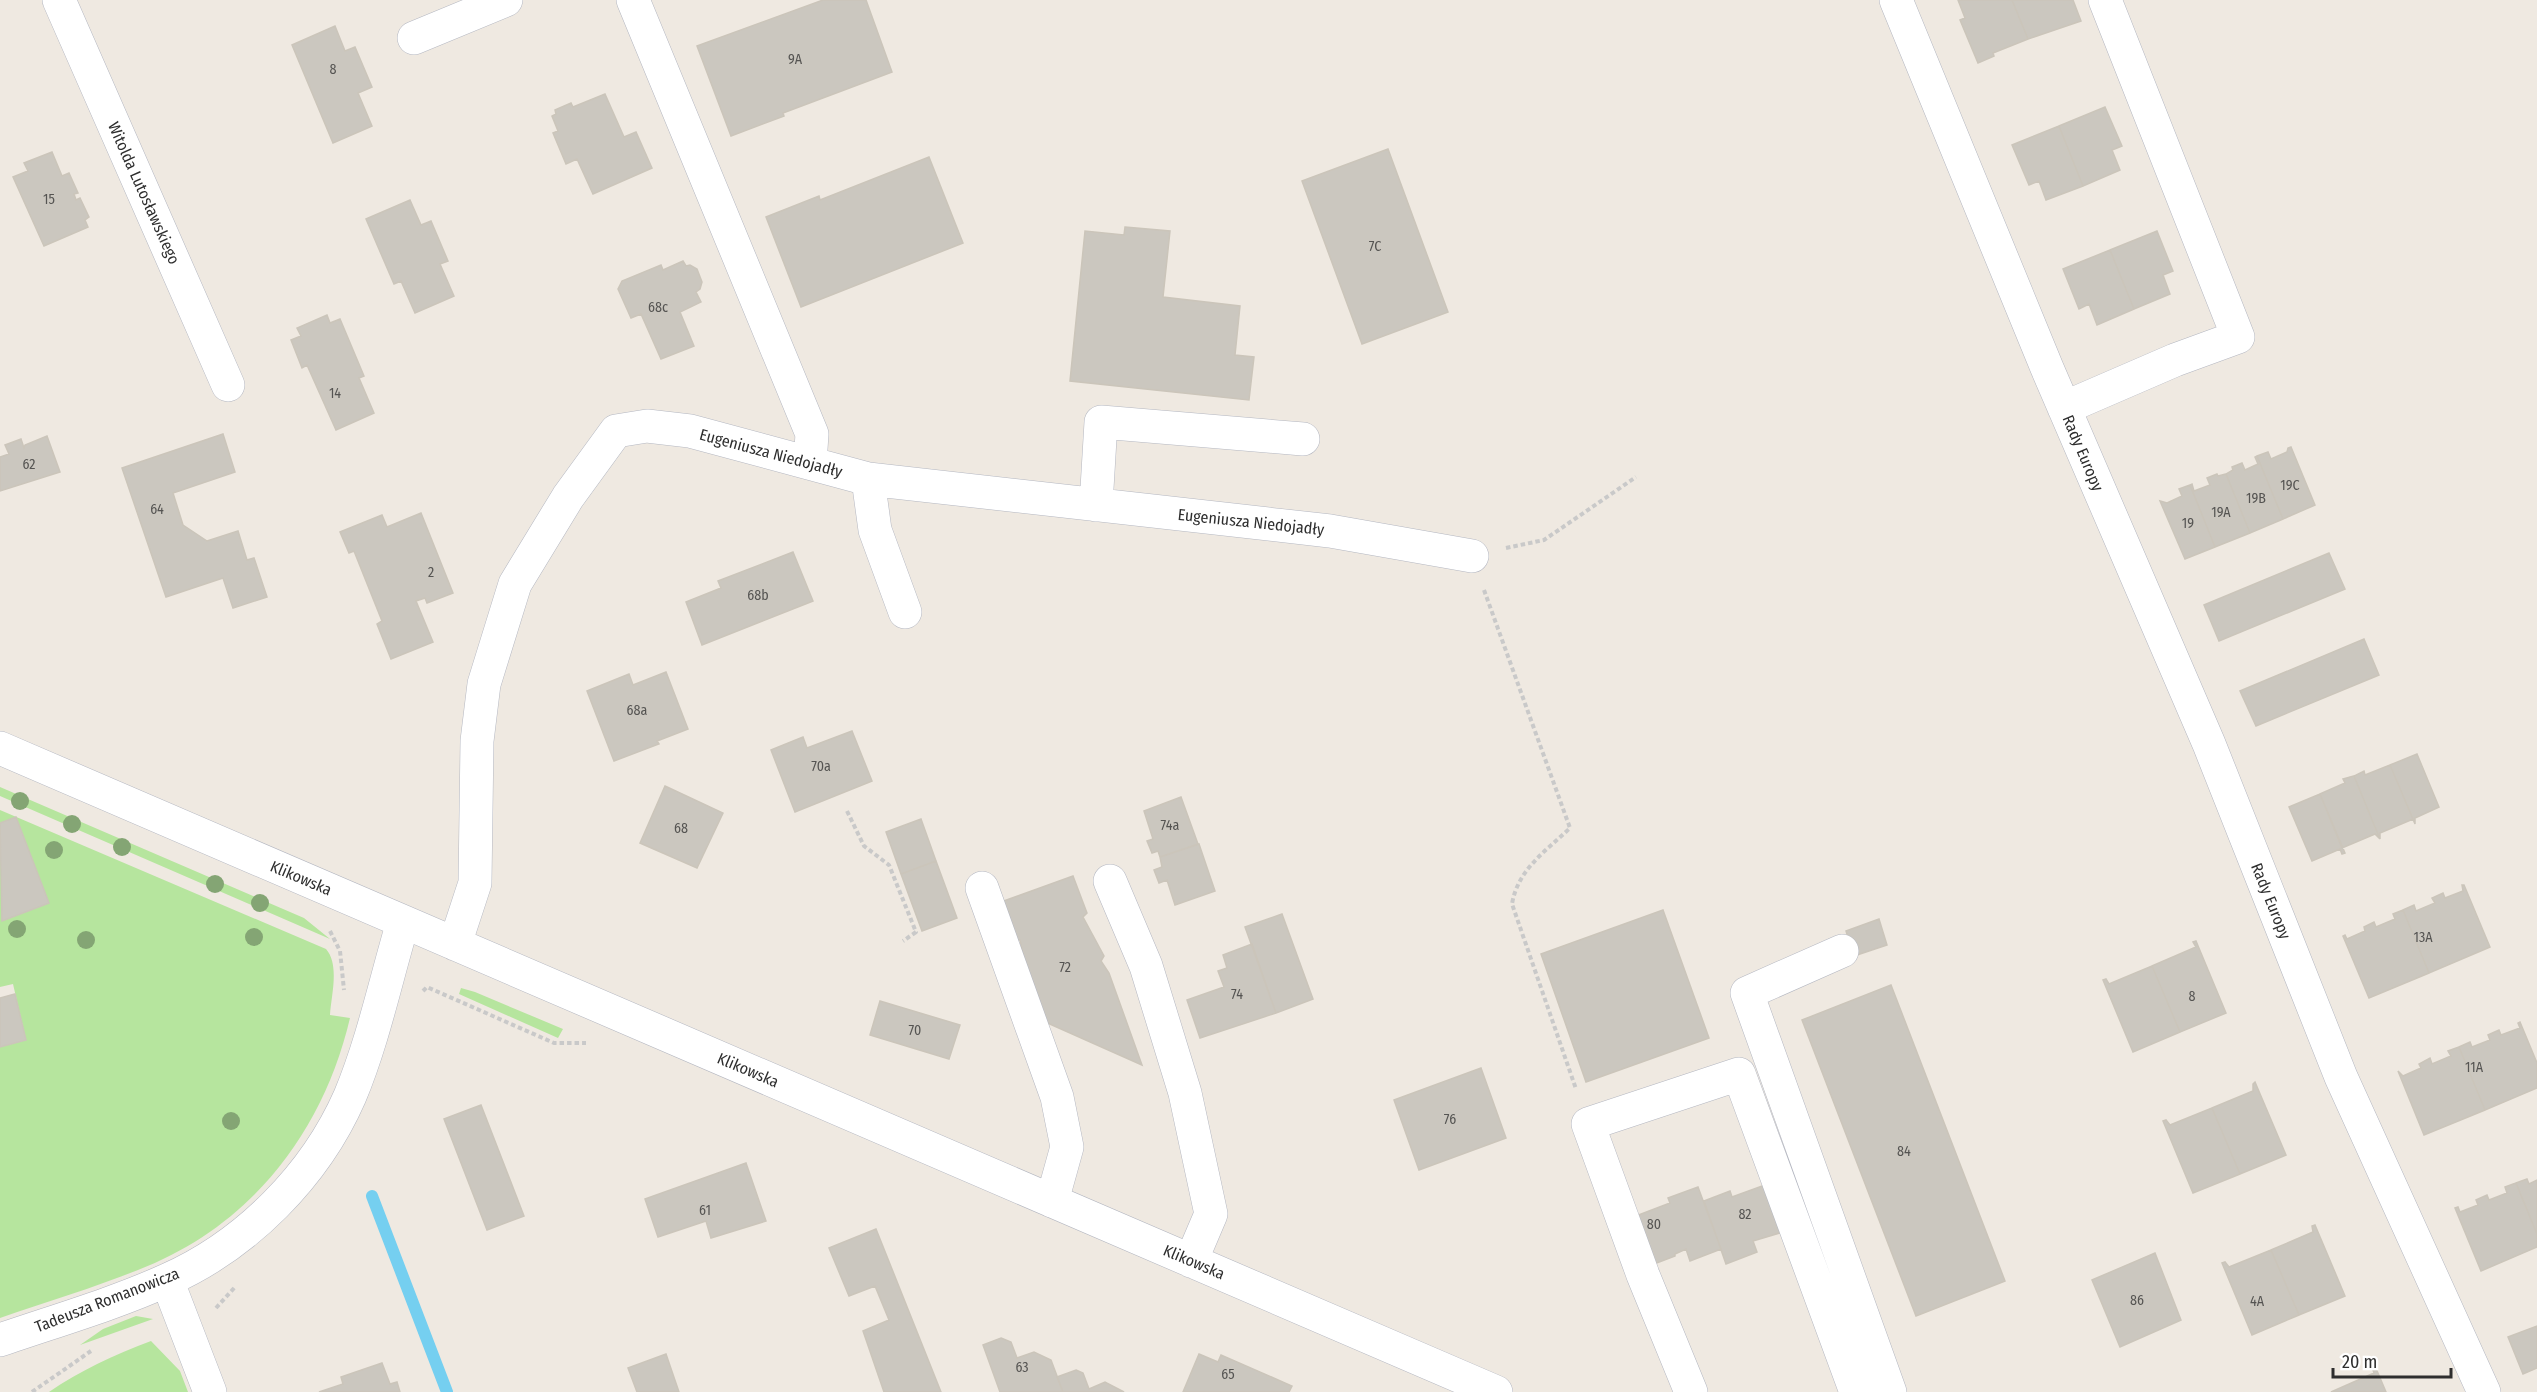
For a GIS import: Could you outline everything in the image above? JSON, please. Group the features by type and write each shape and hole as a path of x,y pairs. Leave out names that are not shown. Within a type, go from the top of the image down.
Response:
{"street":[{"name":"Witolda Lutosławskiego","path":"59,0 228,385"},
{"path":"414,38 506,0"},
{"path":"633,0 812,434 810,463"},
{"name":"Rady Europy","path":"1896,0 2064,408 2209,744 2342,1077 2484,1392"},
{"name":"Rady Europy","path":"2064,408 2175,360 2238,337 2105,0"},
{"path":"1096,505 1101,422 1303,439"},
{"name":"Eugeniusza Niedojadły","path":"454,944 475,883 477,741 484,684 515,584 568,497 616,431 647,426 690,431 868,479 1330,531 1472,555"},
{"path":"868,479 875,530 905,612"},
{"name":"Klikowska","path":"0,748 1191,1261 1434,1380 1496,1392"},
{"path":"1110,881 1146,966 1185,1093 1211,1214 1191,1261"},
{"path":"982,888 1057,1096 1067,1147 1052,1201"},
{"name":"Tadeusza Romanowicza","path":"0,1340 167,1280 222,1249 256,1221 298,1179 328,1137 350,1094 403,922"},
{"path":"1842,951 1747,993 1890,1392"},
{"path":"1691,1392 1643,1275 1588,1124 1738,1074 1856,1392"},
{"path":"167,1280 210,1392"}],"path":[{"path":"1588,1124 1512,904 1515,885 1526,870 1570,828 1472,555 1544,540 1636,477"},
{"path":"847,810 864,846 889,865 916,933 903,941"},
{"path":"340,951 344,993 353,996"},
{"path":"32,1392 97,1347"}],"green space":[{"path":"0,787 304,918 330,939 0,796"},
{"path":"0,810 326,949 333,963 334,972 330,1015 350,1018 338,1060 321,1100 301,1137 276,1171 247,1202 215,1229 178,1252 121,1277 0,1318 0,1047 26,1040 13,984 0,987"},
{"path":"461,988 563,1029 558,1038 459,994"},
{"path":"136,1316 153,1319 80,1345 103,1329"},
{"path":"151,1341 180,1371 188,1392 49,1392 98,1364"}],"building":[{"path":"823,0 866,0 892,72 783,113 784,116 731,136 697,46"},
{"path":"1958,0 2012,0 2028,39 1993,53 1994,56 1978,63 1960,20 1965,18"},
{"path":"2012,0 2073,0 2081,21 2028,39"},
{"path":"335,26 345,51 355,47 372,87 358,93 372,126 333,143 292,45"},
{"path":"605,94 624,137 636,132 652,168 593,194 577,159 566,164 553,133 558,131 552,116 556,114 555,110 571,103 573,107"},
{"path":"2105,107 2122,146 2112,150 2120,170 2083,186 2059,126"},
{"path":"2059,126 2083,186 2046,200 2039,181 2029,185 2012,145"},
{"path":"1388,149 1448,312 1362,344 1302,181"},
{"path":"52,152 62,176 69,173 78,193 74,194 76,200 80,198 89,217 85,220 88,227 44,246 13,177 28,171 24,163"},
{"path":"929,157 963,243 801,307 766,217 819,196 820,200"},
{"path":"410,200 421,225 431,221 448,261 440,264 454,296 415,313 401,281 394,284 366,219"},
{"path":"1125,227 1170,231 1163,297 1240,306 1235,355 1254,357 1249,400 1070,381 1085,231 1124,235"},
{"path":"2157,231 2173,271 2163,275 2170,294 2134,309 2110,250"},
{"path":"2110,250 2134,309 2097,325 2089,304 2079,309 2063,269"},
{"path":"683,261 686,266 690,265 697,269 702,282 700,289 696,292 701,302 680,312 694,346 661,359 641,314 631,318 618,289 622,281 661,265 663,270"},
{"path":"327,315 330,323 340,319 364,376 359,378 374,413 336,430 307,365 302,368 291,340 301,336 297,328"},
{"path":"223,434 235,472 173,493 183,525 207,541 238,531 247,560 254,558 267,597 233,608 223,578 166,597 122,468"},
{"path":"47,436 60,472 0,491 0,457 9,454 5,445 21,439 24,448 25,445"},
{"path":"2291,447 2315,505 2283,519 2257,456 2268,452 2271,459 2287,452"},
{"path":"2257,456 2283,519 2250,533 2226,474 2233,470 2232,467 2242,463 2245,470 2258,464 2255,457"},
{"path":"2217,474 2218,476 2226,474 2250,533 2215,547 2190,485 2192,484 2194,491 2210,485 2207,478"},
{"path":"2190,485 2215,547 2185,559 2160,501 2167,503 2182,496 2179,489"},
{"path":"421,513 453,593 427,603 425,598 416,601 433,642 391,659 377,624 382,621 354,551 349,553 340,532 382,515 387,527"},
{"path":"793,552 813,601 702,645 686,602 721,588 718,581"},
{"path":"2329,553 2345,589 2219,641 2204,605"},
{"path":"2364,639 2379,675 2256,726 2240,691"},
{"path":"666,672 688,729 657,741 659,744 614,761 587,691 629,674 633,685"},
{"path":"852,731 872,781 795,812 771,750 803,737 807,748"},
{"path":"2417,754 2439,807 2415,818 2415,824 2390,765"},
{"path":"2390,765 2413,819 2380,833 2380,839 2354,776 2364,771 2365,775"},
{"path":"2354,776 2380,839 2375,834 2342,848 2320,794 2345,783 2343,779"},
{"path":"665,786 723,813 697,868 640,843"},
{"path":"2320,794 2345,853 2342,854 2340,849 2312,861 2289,807"},
{"path":"1181,797 1198,844 1160,857 1158,851 1152,853 1147,841 1153,839 1144,811"},
{"path":"16,817 49,903 2,921 0,823"},
{"path":"921,819 936,861 901,874 886,832"},
{"path":"1199,844 1215,891 1175,905 1167,880 1159,883 1154,870 1162,867 1160,857"},
{"path":"936,861 957,918 922,931 901,874"},
{"path":"1073,876 1087,913 1083,917 1104,956 1101,961 1109,973 1142,1065 1045,1022 1029,984 1020,940 1015,940 1001,902"},
{"path":"2462,885 2464,885 2490,947 2429,973 2403,910 2414,905 2416,911 2435,903 2432,898 2443,893 2445,898 2463,891"},
{"path":"1663,910 1709,1038 1586,1082 1541,954"},
{"path":"2403,910 2429,973 2369,998 2343,936 2345,935 2347,939 2365,931 2364,927 2374,922 2376,927 2395,919 2393,914"},
{"path":"1282,914 1313,999 1276,1013 1245,927"},
{"path":"1879,919 1887,945 1854,956 1846,931"},
{"path":"2196,941 2226,1013 2180,1032 2152,966 2196,947 2193,942"},
{"path":"1252,944 1276,1013 1200,1038 1187,1000 1224,987 1218,971 1227,968 1223,955"},
{"path":"2152,966 2180,1032 2133,1052 2103,980 2106,979 2109,984"},
{"path":"1891,985 2005,1281 1916,1316 1802,1020"},
{"path":"15,994 26,1040 0,1047 0,998"},
{"path":"880,1001 960,1025 949,1059 870,1035"},
{"path":"2520,1022 2537,1063 2537,1088 2485,1110 2459,1047 2470,1042 2472,1047 2490,1040 2488,1035 2499,1030 2501,1035 2520,1028 2518,1023"},
{"path":"2459,1047 2485,1110 2424,1135 2398,1071 2403,1076 2421,1068 2419,1064 2430,1058 2432,1064 2451,1056 2448,1051"},
{"path":"1481,1068 1506,1138 1419,1170 1394,1100"},
{"path":"2255,1082 2286,1155 2240,1174 2212,1108 2253,1091"},
{"path":"481,1105 524,1216 487,1230 444,1119"},
{"path":"2212,1108 2240,1174 2193,1193 2163,1121 2166,1120 2170,1125"},
{"path":"746,1163 766,1221 711,1238 706,1221 658,1237 645,1199"},
{"path":"2527,1179 2529,1184 2537,1180 2537,1234 2516,1183"},
{"path":"2516,1183 2537,1234 2537,1247 2481,1271 2455,1208 2458,1207 2460,1212 2478,1205 2476,1200 2487,1195 2489,1200 2507,1193 2505,1187"},
{"path":"1765,1185 1783,1232 1753,1241 1757,1252 1726,1264 1704,1201 1730,1191 1732,1197"},
{"path":"1698,1187 1721,1249 1690,1261 1686,1249 1654,1264 1636,1216 1670,1203 1668,1198"},
{"path":"2315,1225 2345,1296 2299,1315 2271,1250 2313,1232 2312,1226"},
{"path":"876,1229 941,1392 884,1392 863,1331 889,1320 875,1286 849,1296 829,1248"},
{"path":"2271,1250 2299,1315 2252,1335 2222,1263 2225,1262 2229,1267"},
{"path":"2155,1253 2181,1320 2120,1347 2092,1280"},
{"path":"2537,1326 2537,1368 2523,1374 2508,1337"},
{"path":"1001,1338 1011,1342 1017,1358 1034,1352 1051,1360 1063,1392 1000,1392 983,1345"},
{"path":"666,1354 679,1392 637,1392 628,1368"},
{"path":"1199,1354 1218,1362 1221,1355 1292,1386 1289,1392 1183,1392"},
{"path":"382,1363 390,1384 397,1382 400,1392 319,1392 343,1384 341,1377"},
{"path":"2375,1366 2386,1392 2331,1392 2374,1373 2372,1367"},
{"path":"1076,1370 1083,1373 1089,1389 1105,1382 1124,1392 1063,1392 1057,1377"}],"waterway":[{"path":"372,1196 447,1392"}]}
